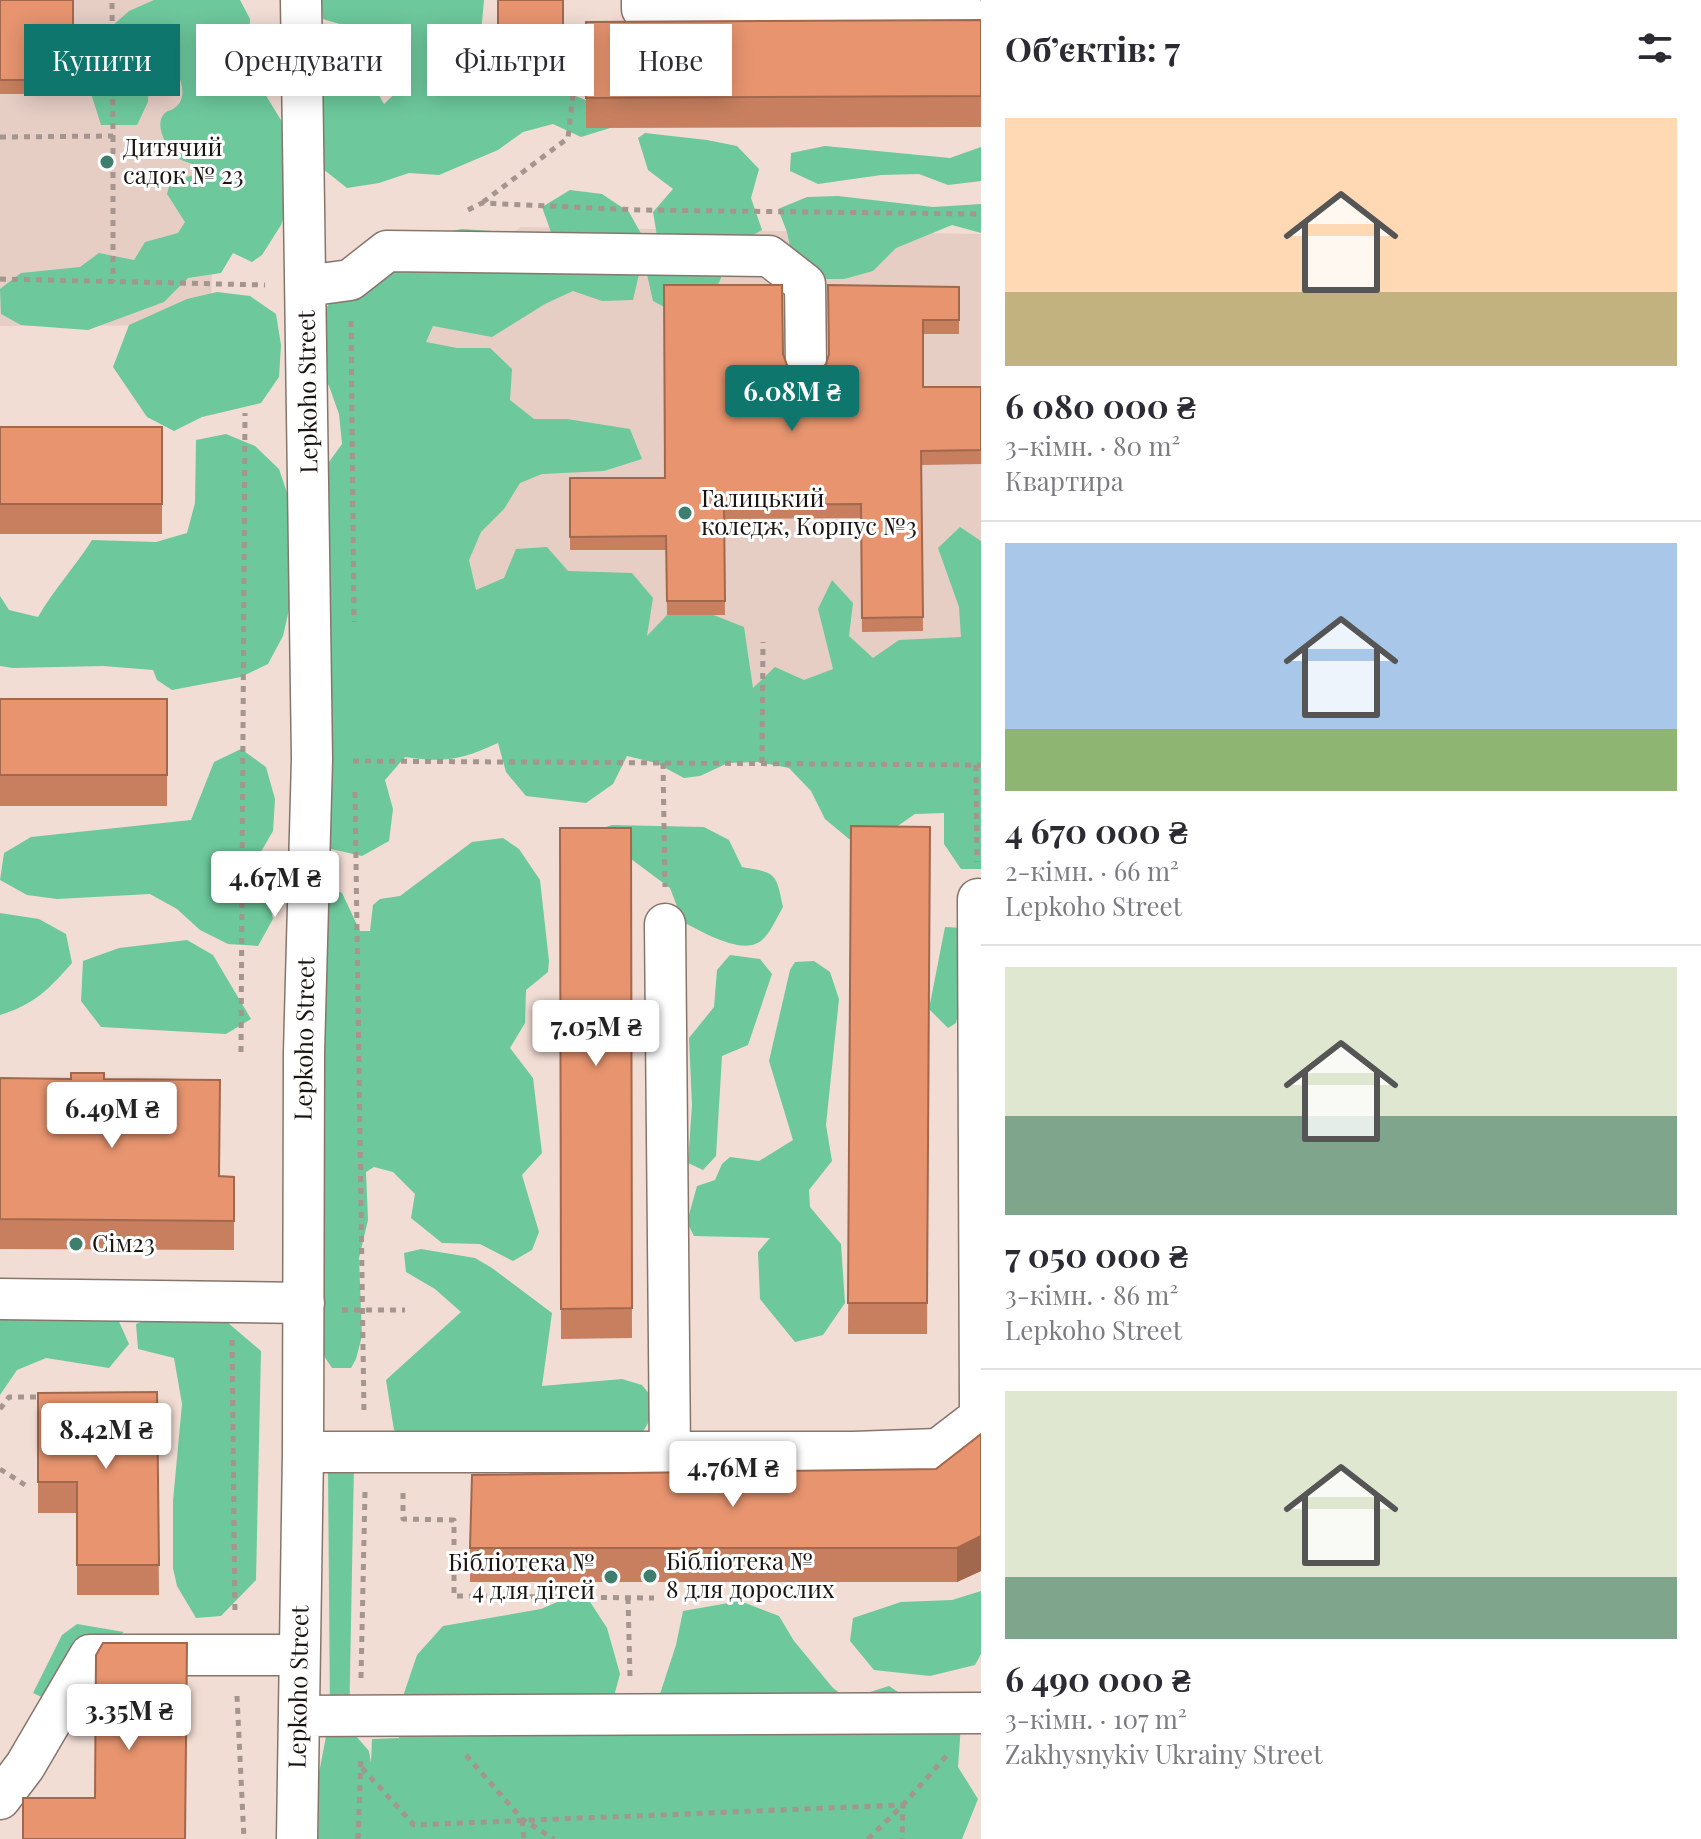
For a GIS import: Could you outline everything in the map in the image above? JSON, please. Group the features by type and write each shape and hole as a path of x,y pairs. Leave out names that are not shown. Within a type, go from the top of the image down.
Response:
{"street":[{"name":"Lepkoho Street","path":"297,1839 303,1452 304,1052 312,759 301,0"},
{"path":"642,5 965,13"},
{"path":"306,286 350,280 387,251 769,256 805,284 806,367"},
{"path":"303,1452 854,1452 938,1449 981,1416 978,899"},
{"path":"665,924 670,1451"},
{"path":"0,1299 304,1307"},
{"path":"0,1799 25,1766 90,1655 299,1655"},
{"path":"300,1716 981,1713"}],"path":[{"path":"112,0 113,282"},
{"path":"482,203 568,138 578,50 642,5"},
{"path":"0,137 113,136"},
{"path":"0,279 306,286"},
{"path":"350,280 354,633"},
{"path":"241,1052 245,413"},
{"path":"762,763 763,642"},
{"path":"312,759 978,765 978,899"},
{"path":"355,761 355,776"},
{"path":"663,763 665,924"},
{"path":"355,792 364,1451 362,1768 358,1839"},
{"path":"231,1303 235,1657 244,1839"},
{"path":"304,1307 405,1310"},
{"path":"0,1409 9,1397 53,1397"},
{"path":"0,1469 25,1485"},
{"path":"403,1504 403,1519 454,1520 454,1596 654,1598"},
{"path":"628,1598 631,1714"},
{"path":"868,1839 956,1745"},
{"path":"462,1750 522,1819 554,1839"},
{"path":"362,1768 414,1825 903,1805"},
{"path":"902,1839 903,1805"},
{"path":"522,1819 524,1839"}],"shaded area":[{"name":"Дитячий садок № 23","path":"0,0 216,0 216,24 196,24 196,96 215,96 211,325 0,326"},
{"name":"Галицький коледж, Корпус №3","path":"521,227 981,234 981,716 390,720 386,310"}],"green space":[{"path":"154,0 240,0 250,24 196,24 196,96 266,96 293,140 289,201 281,225 262,255 252,262 233,253 221,273 188,278 164,302 88,330 21,325 1,314 0,289 21,273 80,267 99,253 134,260 145,242 178,233 185,222 167,194 170,183 193,175 198,166 175,156 161,132 162,117 181,100 180,24 114,24 129,11"},
{"path":"321,0 484,0 482,24 427,24 427,96 576,96 591,102 610,128 581,137 553,124 523,132 498,150 439,175 409,173 379,183 347,188 323,169 310,96 380,96 384,104 392,96 411,96 411,24 340,24 323,19"},
{"path":"92,96 148,96 137,125 101,125"},
{"path":"645,133 737,146 759,169 751,198 762,230 720,254 721,278 708,306 679,315 653,301 646,270 658,242 653,212 673,189 648,170 638,138"},
{"path":"825,146 950,158 981,147 981,181 948,185 919,174 881,175 818,184 790,171 791,153"},
{"path":"570,190 602,194 629,212 644,239 633,300 602,301 573,291 545,304 492,337 433,326 426,342 457,348 490,348 512,369 510,400 534,419 567,419 630,429 642,459 604,471 542,474 520,483 504,509 481,532 469,560 476,590 504,578 516,549 547,547 568,571 632,573 653,598 647,636 667,615 680,608 711,614 744,627 753,688 775,667 804,680 833,669 818,609 832,580 853,603 849,636 873,658 899,640 961,637 959,607 938,548 960,527 981,541 981,869 961,869 944,844 944,813 915,814 879,839 849,839 825,819 811,791 789,768 758,762 728,763 700,776 684,778 656,763 627,756 613,784 586,803 526,796 506,772 498,743 453,759 405,757 385,780 393,809 389,841 362,856 331,849 317,821 324,469 342,444 339,414 314,358 313,327 331,301 431,235 462,229 552,235 542,207"},
{"path":"838,196 933,207 981,204 981,233 952,225 896,248 873,271 844,279 814,279 793,262 778,209 807,197"},
{"path":"217,292 250,296 276,314 281,345 279,377 261,403 202,417 174,431 147,417 113,367 129,325 187,299"},
{"path":"226,434 255,446 279,469 304,543 283,636 268,664 241,677 172,690 157,680 153,670 103,666 0,666 0,596 9,610 38,617 92,540 156,542 187,533 195,503 196,440"},
{"path":"241,749 266,767 275,799 273,831 258,857 273,919 258,946 228,944 200,930 177,909 150,894 57,899 27,895 0,880 4,853 31,837 191,820 214,762"},
{"path":"612,825 704,827 729,840 742,867 768,873 776,881 783,907 768,933 762,940 745,946 722,941 683,922 670,888 631,859 603,828"},
{"path":"503,838 519,849 540,880 549,961 548,972 526,990 525,1023 510,1048 533,1078 542,1153 522,1175 539,1232 532,1250 513,1261 480,1244 442,1243 411,1218 415,1194 393,1172 374,1167 366,1172 368,1220 359,1258 362,1336 351,1368 332,1368 312,1338 320,902 333,889 342,893 360,931 370,931 373,905 380,899 400,896 472,842"},
{"path":"0,913 39,919 66,934 72,963 40,995 0,1015"},
{"path":"945,927 964,928 973,945 956,1023 948,1028 929,1009"},
{"path":"187,940 213,955 251,1019 226,1034 101,1027 81,1001 83,961 119,948"},
{"path":"730,955 760,959 772,974 748,1045 722,1056 716,1156 703,1170 688,1163 692,1105 689,1038 714,1007 717,970"},
{"path":"814,961 830,972 839,999 826,1125 832,1161 809,1190 810,1207 841,1244 845,1303 823,1335 795,1342 760,1299 758,1252 770,1238 694,1236 687,1222 697,1186 715,1180 722,1164 730,1157 759,1161 793,1140 769,1061 790,970 795,962"},
{"path":"421,1249 475,1258 552,1313 542,1386 622,1379 642,1385 654,1400 650,1420 639,1438 444,1452 394,1430 386,1380 461,1312 435,1289 406,1272 404,1253"},
{"path":"161,1313 227,1322 261,1351 256,1580 221,1616 196,1618 177,1586 173,1568 173,1501 182,1404 174,1358 138,1349 136,1324"},
{"path":"116,1315 129,1344 109,1368 46,1358 17,1370 0,1395 0,1316"},
{"path":"354,1465 349,1728 369,1751 371,1763 372,1739 399,1738 399,1708 417,1655 443,1626 541,1609 583,1591 607,1628 620,1674 610,1711 659,1697 683,1611 740,1601 779,1616 794,1641 833,1688 848,1699 889,1686 922,1708 961,1724 958,1767 978,1799 962,1839 318,1839 319,1773 330,1716 328,1468"},
{"path":"981,1591 981,1654 975,1665 930,1676 874,1670 850,1641 853,1618 901,1602 952,1600"},
{"path":"77,1624 124,1632 90,1655 50,1701 33,1693 62,1635"}],"building":[{"path":"0,0 73,0 73,24 24,24 24,80 0,80"},
{"path":"498,0 563,0 563,24 498,24"},
{"path":"981,20 981,96 586,98 594,96 594,24 586,22"},
{"path":"664,285 782,285 783,354 787,365 795,373 806,376 818,372 826,364 829,354 828,285 959,287 959,320 923,320 923,387 981,387 981,450 921,451 923,617 862,618 861,504 724,505 725,601 667,601 666,536 570,537 570,478 665,478"},
{"path":"0,427 162,427 162,504 0,504"},
{"path":"0,699 167,699 167,775 0,775"},
{"path":"851,826 930,827 927,1303 848,1303"},
{"path":"560,828 631,828 632,1308 561,1309"},
{"path":"71,1073 104,1073 104,1079 220,1080 219,1176 234,1177 234,1221 0,1219 0,1078 71,1079"},
{"path":"157,1392 159,1565 77,1565 77,1482 38,1482 38,1393"},
{"path":"981,1434 981,1536 957,1548 470,1548 472,1475 936,1469"},
{"path":"103,1643 187,1643 185,1839 23,1839 23,1798 95,1798 96,1655"}],"place":[{"name":"Дитячий садок № 23","path":"107,162"},
{"name":"Галицький коледж, Корпус №3","path":"685,513"},
{"name":"Сім23","path":"76,1244"},
{"name":"Бібліотека № 8 для дорослих","path":"650,1576"},
{"name":"Бібліотека № 4 для дітей","path":"611,1577"}]}
